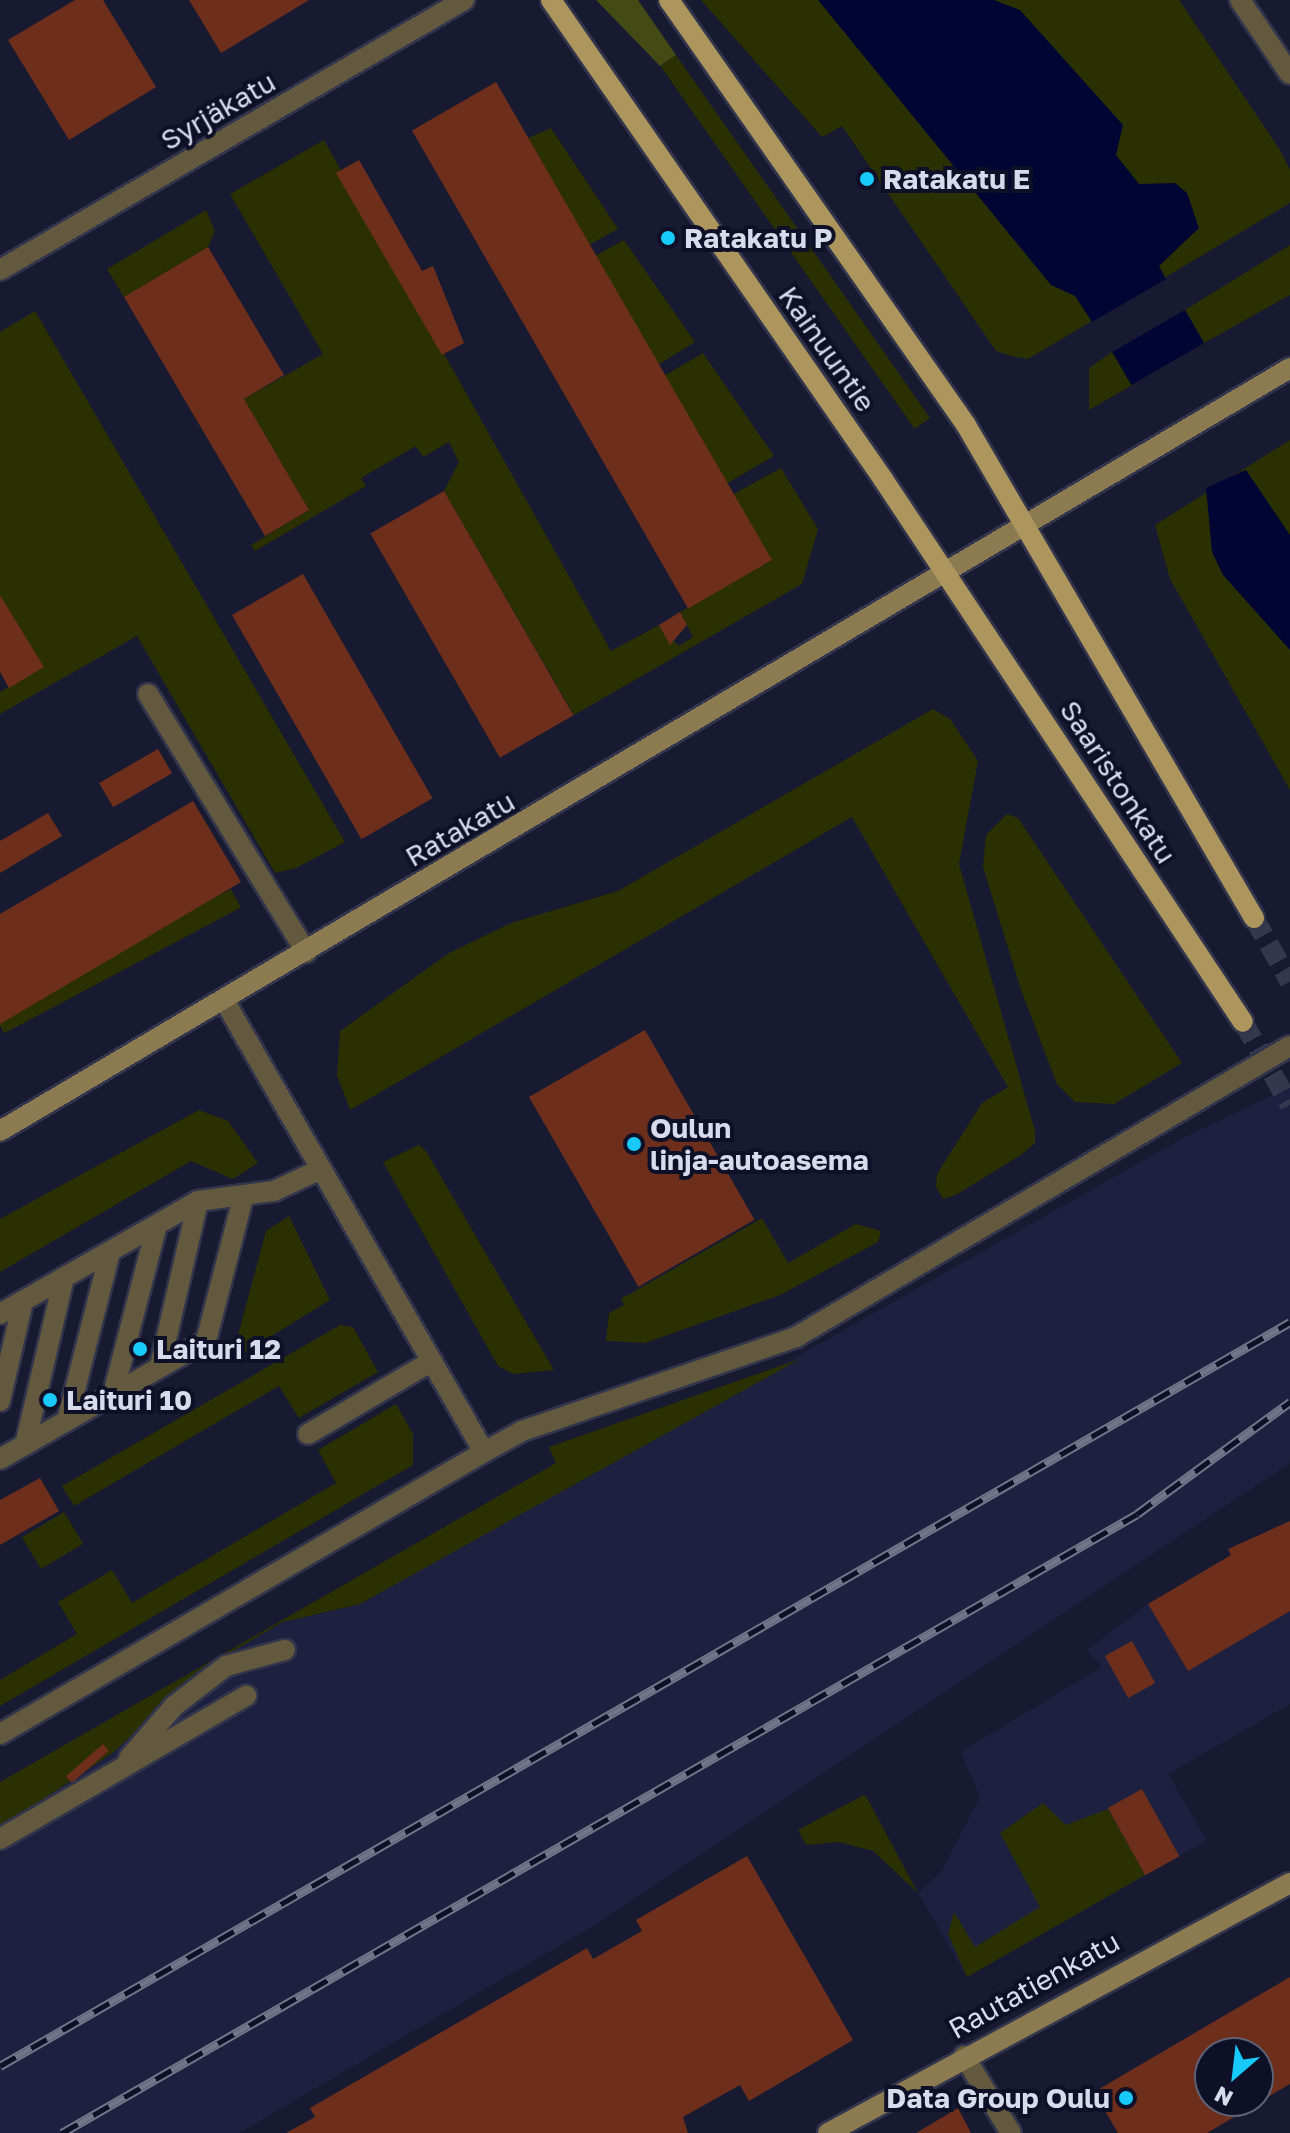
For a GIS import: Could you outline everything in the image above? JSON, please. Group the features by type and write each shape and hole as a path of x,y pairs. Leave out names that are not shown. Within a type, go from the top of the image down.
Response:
{"main road":[{"name":"Kainuuntie","path":"551,0 947,573"},
{"path":"669,0 966,425 1026,525"},
{"name":"Saaristonkatu","path":"1026,525 1254,918"},
{"name":"Saaristonkatu","path":"947,573 1243,1022"}],"street":[{"name":"Syrjäkatu","path":"0,270 464,0"},
{"path":"1240,0 1290,74"},
{"name":"Ratakatu","path":"0,1131 1290,368"},
{"path":"148,694 306,952"},
{"path":"224,1000 484,1452"},
{"path":"0,1734 522,1431 796,1337 1290,1046"},
{"path":"0,1314 198,1201 243,1198 321,1169"},
{"path":"0,1459 206,1341 243,1198"},
{"path":"160,1366 198,1201"},
{"path":"113,1394 157,1225"},
{"path":"67,1421 110,1252"},
{"path":"25,1445 64,1277"},
{"path":"0,1401 23,1301"},
{"path":"308,1434 432,1361"},
{"path":"119,1770 174,1706 226,1666 285,1650"},
{"path":"0,1839 246,1696"},
{"name":"Rautatienkatu","path":"828,2133 1269,1889 1290,1872"},
{"name":"Rautatienkatu","path":"1269,1889 1290,1883"},
{"path":"964,2056 1011,2133"}],"shaded area":[{"path":"818,0 994,0 1020,10 1123,125 1116,155 1139,184 1175,183 1187,193 1199,228 1159,266 1166,279 1092,322 1075,296 1051,285"},
{"path":"1185,310 1204,343 1131,385 1112,352"},
{"path":"1246,470 1290,535 1290,650 1223,575 1212,552 1206,488"},
{"path":"1290,1087 1290,1463 593,1926 239,2133 0,2133 0,1817 170,1688 283,1622 360,1604 1183,1138"},
{"path":"1290,1521 1290,1704 1168,1774 1207,1840 967,1977 918,1893 941,1872 980,1797 961,1752 1102,1667 1087,1650 1148,1604 1231,1555 1228,1549"}],"green space":[{"path":"596,0 638,0 676,55 660,66"},
{"path":"701,0 1179,0 1280,150 1290,170 1290,203 1028,359 996,351 842,126 822,137"},
{"path":"676,55 930,418 915,429 660,66"},
{"path":"551,128 618,229 589,245 528,138"},
{"path":"324,140 611,651 659,625 679,646 693,637 680,612 769,562 732,495 781,468 818,529 802,584 574,715 444,491 459,462 449,442 423,457 416,446 361,478 366,486 255,551 251,545 309,510 244,399 323,354 230,194"},
{"path":"206,210 215,231 208,247 124,297 107,269"},
{"path":"624,240 695,342 658,365 595,256"},
{"path":"1290,245 1290,295 1204,343 1185,310"},
{"path":"35,311 345,842 296,868 275,873 137,636 0,714 0,692 43,667 0,595 0,332"},
{"path":"1112,352 1134,384 1089,410 1089,368"},
{"path":"703,353 774,456 726,484 664,376"},
{"path":"1290,440 1290,790 1170,579 1155,525"},
{"path":"933,709 950,719 978,761 959,864 1035,1131 1035,1143 1021,1155 956,1195 943,1199 936,1187 937,1174 982,1103 1008,1087 852,817 350,1110 337,1075 340,1031 449,953 511,923 618,891"},
{"path":"1007,814 1018,818 1182,1063 1114,1104 1075,1102 1057,1084 1021,990 983,867 986,835"},
{"path":"231,889 241,908 4,1033 0,1025 0,1012"},
{"path":"199,1110 228,1121 258,1163 233,1179 191,1161 0,1272 0,1219"},
{"path":"419,1145 426,1151 554,1370 513,1374 498,1366 383,1162"},
{"path":"289,1216 330,1300 231,1361 266,1231"},
{"path":"762,1218 788,1263 856,1224 881,1231 878,1242 780,1295 645,1343 606,1341 609,1313 624,1305 621,1299"},
{"path":"340,1325 353,1327 378,1372 299,1418 279,1386 74,1506 62,1486"},
{"path":"800,1359 360,1604 283,1622 197,1672 114,1752 0,1828 0,1782 556,1463 549,1447"},
{"path":"396,1404 413,1434 413,1465 0,1706 0,1680 77,1634 58,1602 112,1570 132,1603 336,1483 318,1450"},
{"path":"64,1512 83,1544 41,1569 22,1537"},
{"path":"864,1795 918,1893 873,1851 839,1842 806,1845 798,1830"},
{"path":"1043,1803 1066,1825 1108,1809 1145,1875 967,1977 948,1934 954,1912 975,1947 1040,1907 1000,1833"}],"building":[{"path":"75,0 103,0 156,87 69,140 8,40"},
{"path":"189,0 309,0 221,53"},
{"path":"496,82 772,560 688,609 412,131"},
{"path":"359,160 422,271 433,266 464,343 442,355 336,173"},
{"path":"208,247 284,375 244,399 309,510 265,536 124,297"},
{"path":"444,491 574,715 500,758 370,534"},
{"path":"303,574 432,798 361,839 232,615"},
{"path":"0,595 44,667 9,688 0,672"},
{"path":"680,612 687,625 670,645 659,625"},
{"path":"158,749 172,773 113,807 99,783"},
{"path":"193,801 241,882 0,1024 0,914"},
{"path":"48,813 62,836 0,873 0,841"},
{"name":"Oulun linja-autoasema","path":"645,1030 754,1220 638,1287 529,1097"},
{"path":"40,1478 59,1511 0,1545 0,1500"},
{"path":"1290,1521 1290,1611 1188,1671 1148,1604 1231,1555 1228,1549"},
{"path":"1132,1641 1155,1683 1128,1698 1105,1656"},
{"path":"103,1744 109,1751 72,1783 66,1776"},
{"path":"1142,1789 1179,1856 1145,1875 1108,1808"},
{"path":"747,1856 853,2040 749,2101 740,2085 683,2117 688,2133 286,2133 315,2117 310,2108 587,1948 593,1959 642,1931 636,1920"},
{"path":"1290,1977 1290,2084 1274,2093 1274,2037 1194,2037 1194,2117 1234,2117 1207,2133 1118,2133 1094,2092"},
{"path":"958,2108 971,2133 916,2133"}],"tunnel":[{"path":"1254,918 1290,982"},
{"path":"1243,1022 1290,1105"}],"railway":[{"path":"0,2066 1290,1322"},
{"path":"62,2133 1137,1514 1290,1402"}],"place":[{"name":"Ratakatu E","path":"867,179"},
{"name":"Ratakatu P","path":"668,238"},
{"name":"Oulun linja-autoasema","path":"634,1144"},
{"name":"Laituri 12","path":"140,1349"},
{"name":"Laituri 10","path":"50,1400"},
{"name":"Data Group Oulu","path":"1126,2098"}]}
